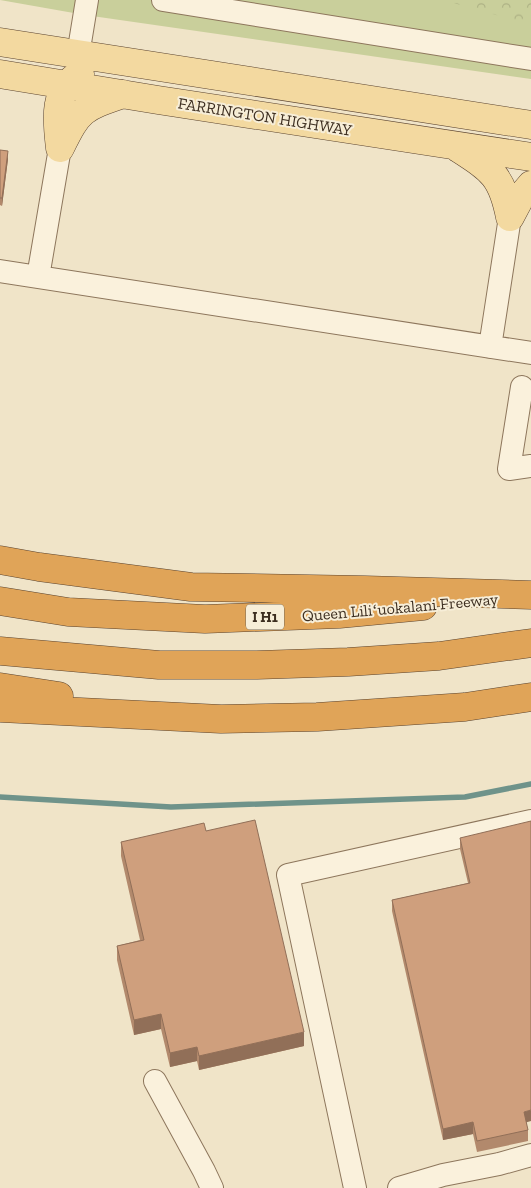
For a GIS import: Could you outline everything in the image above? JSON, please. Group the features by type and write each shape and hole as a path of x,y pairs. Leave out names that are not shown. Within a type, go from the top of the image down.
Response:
{"highway":[{"path":"0,560 39,568 191,587 531,595"},
{"name":"Queen Liliʻuokalani Freeway","path":"0,601 68,612 205,619 339,614 531,595"},
{"path":"0,651 159,665 257,665 348,662 430,656 531,643"},
{"path":"0,687 221,719"},
{"path":"465,707 531,690"},
{"path":"0,708 221,719 316,718 465,707 531,698"}],"main road":[{"name":"FARRINGTON HIGHWAY","path":"0,42 531,125"},
{"path":"60,148 56,116 60,99 68,85 77,75 91,68 116,61"},
{"name":"FARRINGTON HIGHWAY","path":"0,74 531,157"},
{"path":"0,74 40,99 56,116"},
{"path":"60,148 72,122 81,112 94,103 123,94"},
{"path":"452,145 490,171 501,184 506,195 510,217"},
{"path":"510,217 520,198 531,185"}],"street":[{"path":"78,55 87,0"},
{"path":"163,0 531,59"},
{"path":"38,277 60,148"},
{"path":"490,347 510,217"},
{"path":"0,271 531,354"},
{"path":"522,387 509,469 531,466"},
{"path":"355,1188 288,875 531,821"},
{"path":"155,1081 212,1188"},
{"path":"399,1188 443,1175 499,1164 531,1155"}],"green space":[{"path":"0,0 531,0 531,79 85,15"},
{"path":"443,0 477,0 495,6 505,0 531,0 531,25"}],"building":[{"path":"0,150 8,151 2,198 0,198"},
{"path":"255,820 304,1032 199,1056 197,1047 170,1053 161,1014 134,1020 117,946 144,940 121,842 204,823 206,831"},
{"path":"531,821 531,1110 524,1112 528,1130 477,1141 473,1122 443,1129 392,900 470,883 460,838"}],"waterway":[{"path":"0,797 171,807 465,797 531,784"}]}
